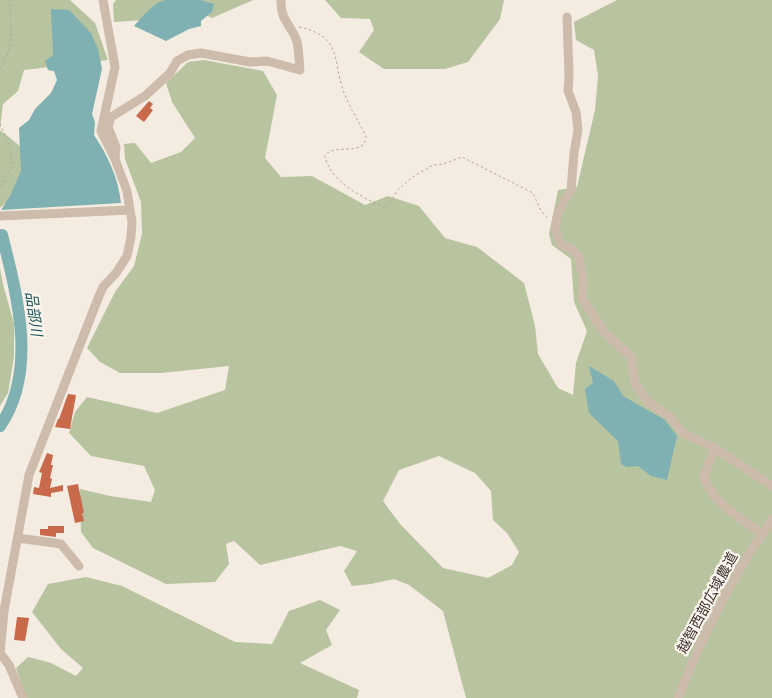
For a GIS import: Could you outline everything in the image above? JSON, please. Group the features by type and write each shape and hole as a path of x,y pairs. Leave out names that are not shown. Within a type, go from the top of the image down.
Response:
{"street":[{"path":"23,698 9,665 0,653 4,611 29,475 99,296 103,287 116,273 126,256 131,237 132,222 127,191 115,159 101,131 115,67 102,0"},
{"path":"115,159 116,147 108,128 112,117 145,96 170,72 177,61 188,55 200,53 213,54 231,59 267,62 300,70 296,40 286,24 281,8 281,0"},
{"path":"567,17 568,91 576,112 578,130 571,190 559,210 555,227 560,244 570,248 579,256 583,281 582,298 604,332 631,357 635,384 649,403 670,417 683,433 714,448 772,486"},
{"path":"0,216 130,210"},
{"path":"714,448 704,478 708,488 737,516 762,534"},
{"name":"越智西部広域農道","path":"678,698 710,624 750,553 771,522"},
{"path":"18,538 61,544 79,566"}],"path":[{"path":"0,69 6,61 10,49 10,0"},
{"path":"286,24 314,30 326,38 336,58 344,94 366,137 366,142 362,146 327,152 325,156 326,163 340,181 386,208 398,190 411,178 434,165 443,164 462,156 533,193 541,211 555,227"},
{"path":"0,124 10,147 12,166 0,187"}],"green space":[{"path":"0,0 70,0 95,23 108,60 24,70 18,91 3,104 0,129"},
{"path":"116,0 253,0 212,18 189,6 146,20 114,22 113,4"},
{"path":"325,0 504,0 500,19 468,62 445,69 384,69 359,52 374,30 370,19 341,18"},
{"path":"617,0 772,0 772,698 466,698 443,611 409,585 394,579 352,586 344,571 357,551 340,546 260,565 234,541 226,544 229,564 215,582 166,584 93,548 81,532 80,489 151,502 155,490 144,466 91,456 69,433 75,412 87,397 157,413 225,390 229,366 161,373 120,373 100,362 87,348 115,292 134,266 142,234 141,202 125,159 124,144 135,143 151,163 181,152 195,138 172,102 166,83 188,62 204,60 263,71 277,95 265,158 281,177 312,176 365,205 388,196 419,206 445,238 477,247 524,283 535,326 538,354 558,388 573,395 576,363 587,331 574,302 571,259 552,245 549,234 558,190 577,187 595,110 598,76 594,50 576,40 574,22","holes":["439,456 475,473 491,491 493,520 507,533 519,552 512,565 488,578 443,568 400,524 383,501 399,470"]},
{"path":"0,130 26,151 26,174 8,201 0,208"},
{"path":"0,268 14,324 14,357 8,393 0,406"},
{"path":"86,577 122,586 235,642 272,644 289,611 320,600 340,610 326,630 332,645 300,663 359,690 357,698 26,698 16,668 28,657 51,663 76,676 83,668 61,649 32,612 48,584"}],"water":[{"path":"165,0 200,0 214,4 212,12 201,21 201,26 189,29 166,41 134,26 152,7"},
{"path":"51,9 69,10 91,33 98,49 102,69 92,114 95,122 94,135 112,167 121,203 1,210 10,196 21,171 19,128 29,120 35,109 51,93 57,80 54,71 48,70 45,61 53,55"},
{"path":"589,366 614,381 623,396 665,420 677,436 667,480 651,476 638,466 627,467 621,464 618,441 589,413 585,389 593,383"}],"building":[{"path":"149,101 153,104 150,108 153,110 144,122 136,116"},
{"path":"68,394 76,395 70,429 55,427 59,419"},
{"path":"47,453 53,455 50,488 63,485 63,491 51,493 51,497 33,494 34,487 39,488 42,473 39,472"},
{"path":"78,484 84,521 75,523 67,486"},
{"path":"48,526 64,526 64,533 56,533 56,537 40,535 40,529 48,529"},
{"path":"17,617 29,618 25,641 14,640"}],"waterway":[{"name":"品部川","path":"0,426 12,404 18,381 21,357 18,307 2,235"}]}
